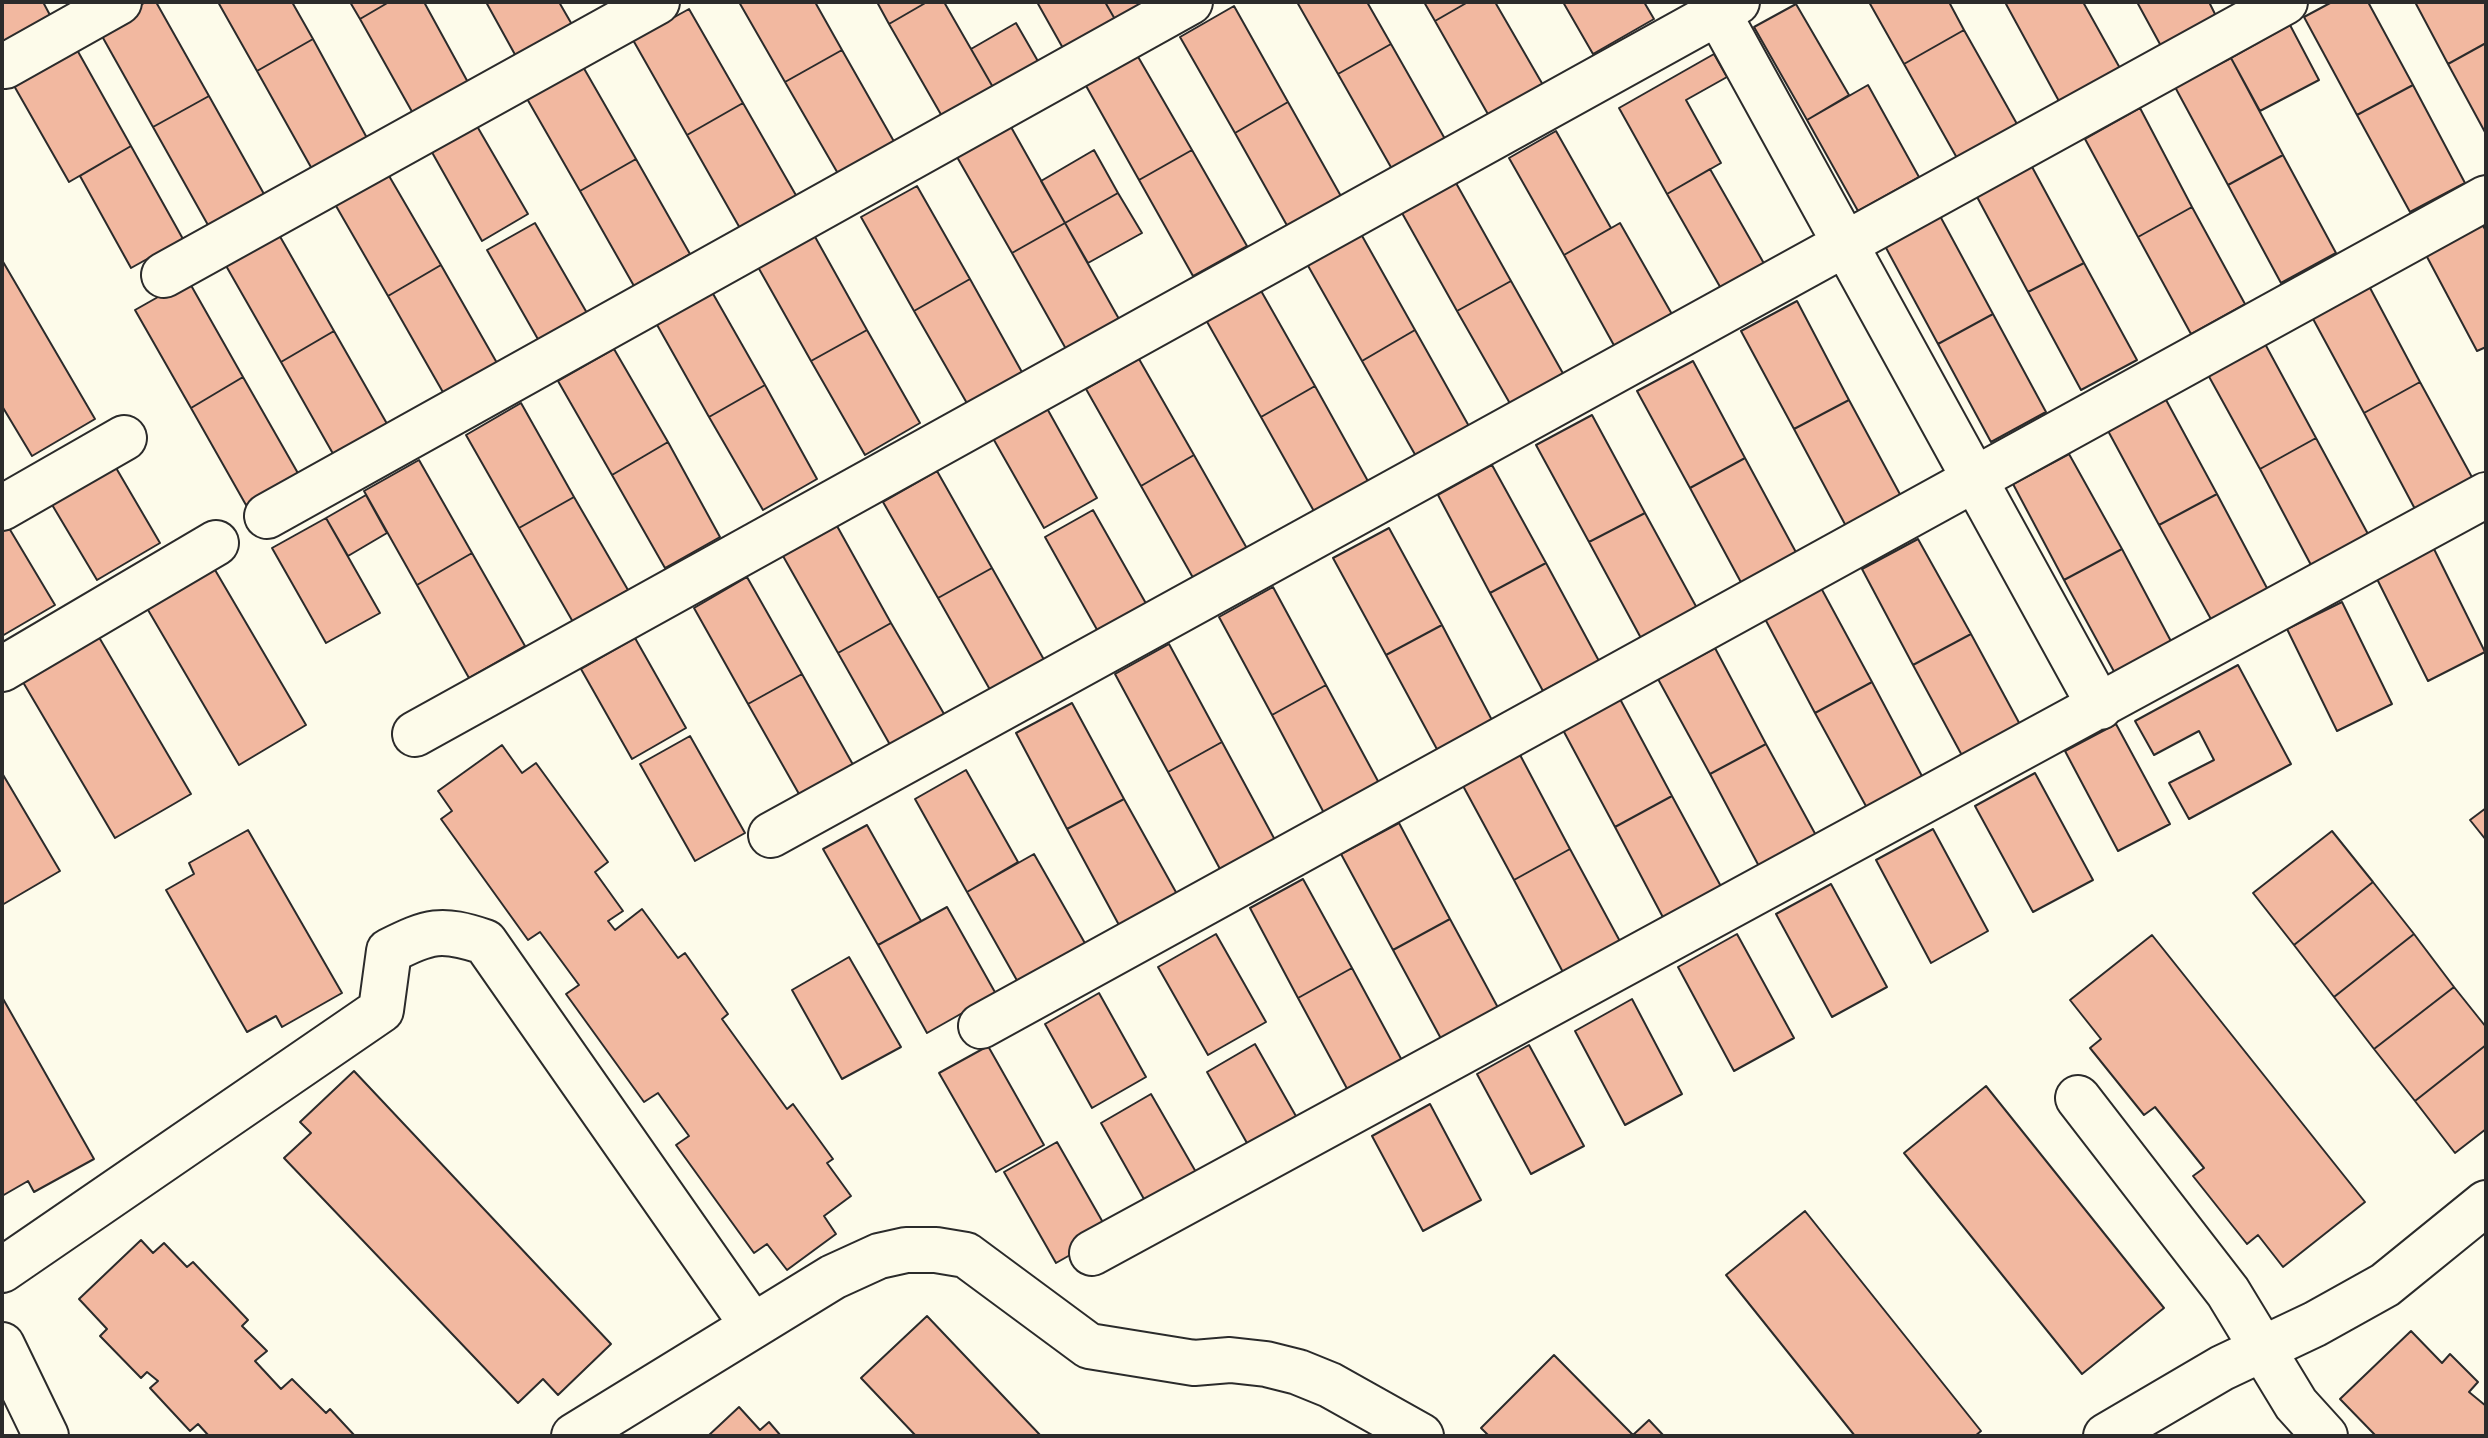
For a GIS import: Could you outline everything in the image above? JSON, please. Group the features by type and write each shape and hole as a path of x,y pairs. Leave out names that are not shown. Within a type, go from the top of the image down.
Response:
{"street":[{"path":"5,66 119,2"},
{"path":"164,275 657,2"},
{"path":"267,516 1190,2"},
{"path":"771,835 2285,2"},
{"path":"415,734 1723,6 1846,244 2100,707"},
{"path":"981,1026 2486,198"},
{"path":"2,508 124,438"},
{"path":"1092,1253 2486,495"},
{"path":"2,669 216,543"},
{"path":"2,1270 381,1010 389,951 419,936 439,931 459,933 485,942 753,1326"},
{"path":"2078,1098 2228,1292 2296,1404 2325,1436"},
{"path":"2106,1436 2222,1368 2315,1324 2385,1285 2486,1203"},
{"path":"574,1436 833,1277 879,1256 906,1250 936,1250 966,1255 1089,1346 1194,1363 1230,1360 1266,1364 1298,1372 1330,1385 1421,1436"},
{"path":"2,1345 46,1436"}],"building":[{"path":"2,2 43,2 51,17 2,43"},
{"path":"146,2 156,2 209,96 153,127 98,29"},
{"path":"218,2 292,2 313,39 257,71"},
{"path":"350,2 389,2 360,19"},
{"path":"389,2 424,2 470,86 415,117 360,19"},
{"path":"486,2 559,2 574,28 518,60"},
{"path":"739,2 815,2 842,50 785,82"},
{"path":"877,2 927,2 889,24"},
{"path":"927,2 944,2 994,89 943,118 889,24"},
{"path":"1037,2 1105,2 1116,21 1064,50"},
{"path":"1105,2 1149,2 1116,21"},
{"path":"1297,2 1367,2 1391,44 1338,74"},
{"path":"1424,2 1468,2 1435,21"},
{"path":"1468,2 1495,2 1543,85 1489,116 1435,21"},
{"path":"1563,2 1644,2 1654,19 1593,54"},
{"path":"1869,2 1949,2 1964,30 1904,64"},
{"path":"2083,2 2121,70 2060,103 2006,4"},
{"path":"2137,2 2209,2 2216,16 2161,46"},
{"path":"2332,2 2368,2 2413,85 2357,115 2304,17"},
{"path":"2415,2 2486,2 2486,43 2448,64"},
{"path":"1796,4 1849,95 1807,120 1754,27"},
{"path":"1234,6 1288,102 1235,133 1180,37"},
{"path":"689,9 743,103 687,135 633,40"},
{"path":"1016,23 1039,63 994,89 971,49"},
{"path":"2290,25 2319,80 2260,111 2231,58"},
{"path":"1964,30 2017,124 1957,158 1904,64"},
{"path":"313,39 367,138 312,169 257,71"},
{"path":"2486,43 2486,134 2448,64"},
{"path":"1391,44 1445,139 1392,169 1338,74"},
{"path":"76,48 131,146 69,182 13,84"},
{"path":"842,50 896,145 840,177 785,82"},
{"path":"1714,54 1727,77 1686,100 1721,163 1667,194 1619,108"},
{"path":"1137,55 1192,150 1139,180 1085,84"},
{"path":"2231,58 2283,155 2228,185 2175,87"},
{"path":"582,65 636,159 580,191 526,97"},
{"path":"1868,85 1919,177 1858,211 1807,120"},
{"path":"2413,85 2465,183 2410,212 2357,115"},
{"path":"209,96 264,194 208,225 153,127"},
{"path":"1288,102 1342,198 1289,229 1235,133"},
{"path":"743,103 797,197 741,230 687,135"},
{"path":"2140,108 2192,207 2138,237 2085,139"},
{"path":"474,121 528,214 482,241 429,147"},
{"path":"1011,127 1065,223 1012,253 957,157"},
{"path":"1556,131 1611,228 1564,255 1509,158"},
{"path":"131,146 183,239 131,268 80,176"},
{"path":"1094,150 1118,193 1065,223 1041,181"},
{"path":"1192,150 1247,246 1193,276 1139,180"},
{"path":"2283,155 2336,253 2281,283 2228,185"},
{"path":"636,159 690,254 634,286 580,191"},
{"path":"2031,165 2084,263 2028,292 1976,195"},
{"path":"385,169 441,265 388,296 332,199"},
{"path":"1710,169 1766,267 1723,292 1667,194"},
{"path":"1456,183 1511,281 1457,311 1402,213"},
{"path":"917,186 970,279 914,311 861,217"},
{"path":"1118,193 1142,233 1088,263 1065,223"},
{"path":"2192,207 2245,304 2191,334 2138,237"},
{"path":"1940,216 1993,314 1938,344 1885,246"},
{"path":"535,223 587,313 539,341 487,250"},
{"path":"1065,223 1119,319 1066,349 1012,253"},
{"path":"1620,223 1673,316 1616,349 1564,255"},
{"path":"2482,224 2486,231 2486,347 2477,351 2426,255"},
{"path":"278,233 334,331 281,362 225,264"},
{"path":"1361,234 1415,330 1362,361 1307,264"},
{"path":"814,235 867,330 811,361 758,267"},
{"path":"2,260 95,419 32,456 2,406"},
{"path":"2084,263 2137,360 2081,390 2028,292"},
{"path":"441,265 497,363 444,394 388,296"},
{"path":"970,279 1023,374 968,405 914,311"},
{"path":"188,280 243,377 191,408 135,310"},
{"path":"1511,281 1565,377 1512,407 1457,311"},
{"path":"2369,286 2420,382 2364,413 2312,317"},
{"path":"1260,289 1315,386 1261,417 1206,320"},
{"path":"712,292 765,385 709,417 656,323"},
{"path":"1797,301 1849,400 1794,429 1741,331"},
{"path":"1993,314 2046,412 1991,442 1938,344"},
{"path":"867,330 920,423 865,455 811,361"},
{"path":"1415,330 1470,428 1417,458 1362,361"},
{"path":"334,331 390,429 336,459 281,362"},
{"path":"2264,342 2316,438 2260,469 2207,373"},
{"path":"614,349 668,442 612,475 558,381"},
{"path":"1139,359 1194,455 1141,486 1086,389"},
{"path":"1693,361 1745,458 1690,488 1637,391"},
{"path":"243,377 299,475 246,505 191,408"},
{"path":"2420,382 2473,479 2415,509 2364,413"},
{"path":"765,385 817,479 763,510 709,417"},
{"path":"1315,386 1369,483 1315,513 1261,417"},
{"path":"2165,398 2217,494 2159,525 2107,429"},
{"path":"1849,400 1902,498 1847,528 1794,429"},
{"path":"521,403 574,497 519,528 466,435"},
{"path":"1044,403 1097,498 1044,528 990,433"},
{"path":"1592,415 1645,513 1589,542 1536,445"},
{"path":"2316,438 2368,534 2311,565 2260,469"},
{"path":"668,442 720,537 665,568 612,475"},
{"path":"2069,454 2122,549 2064,580 2013,484"},
{"path":"1194,455 1249,552 1196,583 1141,486"},
{"path":"1745,458 1798,556 1743,586 1690,488"},
{"path":"419,460 472,553 417,585 364,491"},
{"path":"112,461 160,543 97,580 48,498"},
{"path":"1492,465 1546,563 1490,593 1438,495"},
{"path":"937,471 992,568 938,598 883,502"},
{"path":"2217,494 2268,590 2212,621 2159,525"},
{"path":"366,495 387,533 348,556 326,518"},
{"path":"574,497 628,590 573,622 519,528"},
{"path":"1093,510 1148,607 1100,635 1045,537"},
{"path":"1645,513 1698,610 1642,640 1589,542"},
{"path":"326,518 380,613 326,643 272,548"},
{"path":"6,523 55,605 2,636 2,525"},
{"path":"837,526 891,623 838,653 783,556"},
{"path":"1389,528 1442,625 1386,655 1333,558"},
{"path":"1918,539 1971,634 1913,665 1862,569"},
{"path":"2432,545 2485,652 2428,681 2374,573"},
{"path":"2122,549 2173,645 2117,677 2064,580"},
{"path":"472,553 525,646 469,678 417,585"},
{"path":"208,558 306,725 239,765 141,598"},
{"path":"1546,563 1599,661 1543,691 1490,593"},
{"path":"992,568 1047,665 993,695 938,598"},
{"path":"747,577 802,674 748,704 694,608"},
{"path":"1820,586 1872,682 1815,713 1764,617"},
{"path":"1273,587 1326,685 1272,715 1219,617"},
{"path":"2342,602 2392,704 2337,731 2287,629"},
{"path":"891,623 947,719 893,750 838,653"},
{"path":"1442,625 1494,724 1439,753 1386,655"},
{"path":"93,627 191,794 115,838 17,672"},
{"path":"1971,634 2023,730 1965,761 1913,665"},
{"path":"635,638 686,728 632,759 581,669"},
{"path":"1169,644 1222,742 1168,772 1115,674"},
{"path":"1715,648 1766,744 1710,774 1658,679"},
{"path":"2238,665 2291,764 2189,819 2169,783 2214,760 2199,731 2154,755 2135,721"},
{"path":"802,674 856,770 803,801 748,704"},
{"path":"1872,682 1923,778 1867,808 1815,713"},
{"path":"1326,685 1379,783 1324,813 1272,715"},
{"path":"1620,699 1672,796 1615,827 1563,730"},
{"path":"1072,703 1124,799 1067,829 1016,733"},
{"path":"2116,724 2170,824 2118,851 2065,751"},
{"path":"690,736 745,833 695,861 640,764"},
{"path":"1222,742 1275,840 1220,869 1168,772"},
{"path":"1766,744 1818,839 1761,870 1710,774"},
{"path":"502,745 522,773 536,763 608,862 595,872 623,911 608,921 615,930 642,909 678,958 685,953 728,1014 722,1019 787,1109 793,1104 833,1159 827,1163 851,1196 824,1216 836,1234 787,1270 767,1244 754,1253 676,1145 689,1136 658,1093 644,1102 566,994 579,985 540,932 528,940 441,819 452,811 438,791"},
{"path":"1519,753 1570,849 1514,880 1462,784"},
{"path":"966,770 1018,862 967,892 915,799"},
{"path":"2,773 60,871 2,905"},
{"path":"2035,773 2093,880 2033,912 1975,806"},
{"path":"1672,796 1724,892 1666,923 1615,827"},
{"path":"1124,799 1177,894 1119,925 1067,829"},
{"path":"2486,808 2486,840 2470,820"},
{"path":"1399,823 1450,919 1393,950 1341,854"},
{"path":"867,825 921,921 878,945 823,849"},
{"path":"1933,829 1988,931 1931,963 1876,860"},
{"path":"248,830 342,993 282,1027 276,1016 247,1032 166,890 194,874 189,863"},
{"path":"2332,831 2373,882 2294,945 2253,893"},
{"path":"1570,849 1622,945 1565,976 1514,880"},
{"path":"1034,854 1086,945 1019,984 967,892"},
{"path":"1303,879 1352,968 1298,998 1250,908"},
{"path":"2373,882 2414,934 2334,997 2294,945"},
{"path":"1831,884 1887,987 1832,1017 1776,914"},
{"path":"947,907 996,994 927,1033 878,945"},
{"path":"1450,919 1502,1015 1445,1046 1393,950"},
{"path":"1216,934 1266,1022 1208,1055 1158,967"},
{"path":"1737,934 1794,1038 1734,1071 1678,967"},
{"path":"2414,934 2454,987 2374,1049 2334,997"},
{"path":"2152,935 2365,1202 2283,1267 2258,1235 2247,1244 2193,1176 2204,1168 2155,1107 2144,1115 2090,1048 2101,1039 2070,1000"},
{"path":"849,957 901,1047 842,1079 792,990"},
{"path":"1352,968 1405,1066 1351,1096 1298,998"},
{"path":"2454,987 2486,1027 2486,1045 2415,1101 2374,1049"},
{"path":"1099,993 1146,1077 1092,1108 1045,1024"},
{"path":"2,997 94,1159 34,1192 28,1181 2,1196"},
{"path":"1632,999 1682,1094 1625,1125 1575,1031"},
{"path":"1255,1044 1305,1132 1256,1159 1207,1072"},
{"path":"1529,1045 1584,1146 1531,1174 1477,1074"},
{"path":"2486,1045 2486,1129 2455,1153 2415,1101"},
{"path":"988,1046 1044,1145 996,1172 939,1073"},
{"path":"354,1071 611,1344 558,1395 543,1379 518,1403 284,1158 311,1133 300,1122"},
{"path":"1986,1086 2164,1308 2082,1374 1904,1153"},
{"path":"1151,1094 1204,1186 1153,1215 1101,1123"},
{"path":"1430,1104 1481,1200 1423,1231 1372,1136"},
{"path":"1057,1142 1109,1233 1056,1263 1004,1172"},
{"path":"1805,1211 1981,1431 1975,1436 1855,1436 1726,1275"},
{"path":"141,1240 153,1253 164,1243 187,1267 193,1262 248,1320 242,1326 267,1351 255,1361 281,1389 292,1379 326,1413 330,1409 355,1436 209,1436 198,1424 190,1431 150,1388 158,1381 147,1372 141,1378 100,1336 107,1329 79,1299"},
{"path":"927,1316 1041,1436 916,1436 861,1378"},
{"path":"2411,1331 2442,1363 2450,1354 2478,1382 2469,1392 2486,1406 2486,1436 2376,1436 2340,1399"},
{"path":"1554,1355 1632,1436 1489,1436 1481,1428"},
{"path":"739,1407 760,1430 769,1422 781,1436 708,1436"},
{"path":"1649,1420 1664,1436 1632,1436 1633,1435"}]}
